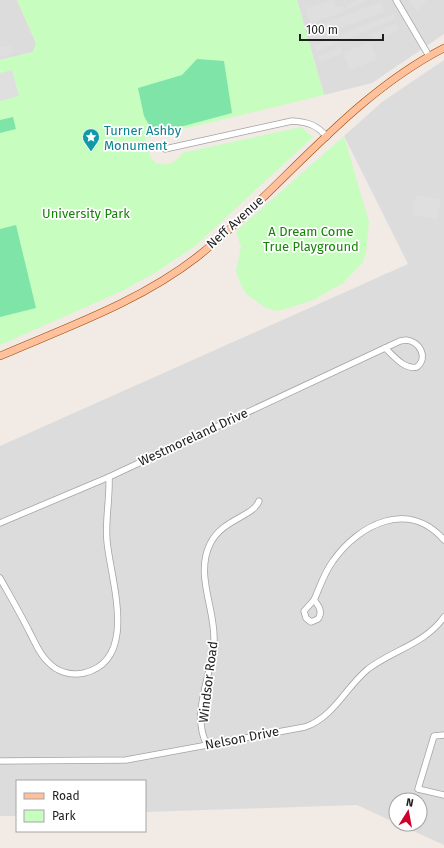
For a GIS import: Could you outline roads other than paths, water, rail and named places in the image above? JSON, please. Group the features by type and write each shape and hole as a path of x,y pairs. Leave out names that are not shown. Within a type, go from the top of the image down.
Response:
{"main road":[{"name":"Neff Avenue","path":"0,356 139,294 177,271 218,239 384,86 429,56 444,48"}],"street":[{"path":"396,0 429,56"},
{"path":"165,149 292,121 306,122 319,128 327,137"},
{"name":"Westmoreland Drive","path":"0,523 109,478 385,348 400,341 413,341 420,348 421,362 415,367 407,366 385,348"},
{"path":"0,578 42,655 52,666 60,671 79,674 94,669 104,663 114,647 118,624 117,601 107,538 109,478"},
{"name":"Windsor Road","path":"207,745 203,733 202,713 214,636 213,619 204,574 206,556 213,539 222,527 254,509 259,501"},
{"path":"314,600 327,570 340,552 359,534 377,524 398,519 418,521 432,528 444,540"},
{"name":"Nelson Drive","path":"0,761 115,761 297,728 317,722 329,713 351,685 366,671 388,656 422,638 444,617"},
{"path":"444,734 434,736 418,789 444,795"}],"place":[{"name":"Turner Ashby Monument","path":"91,152"}],"park label":[{"name":"University Park","path":"86,213"},
{"name":"A Dream Come True Playground","path":"311,238"}]}
